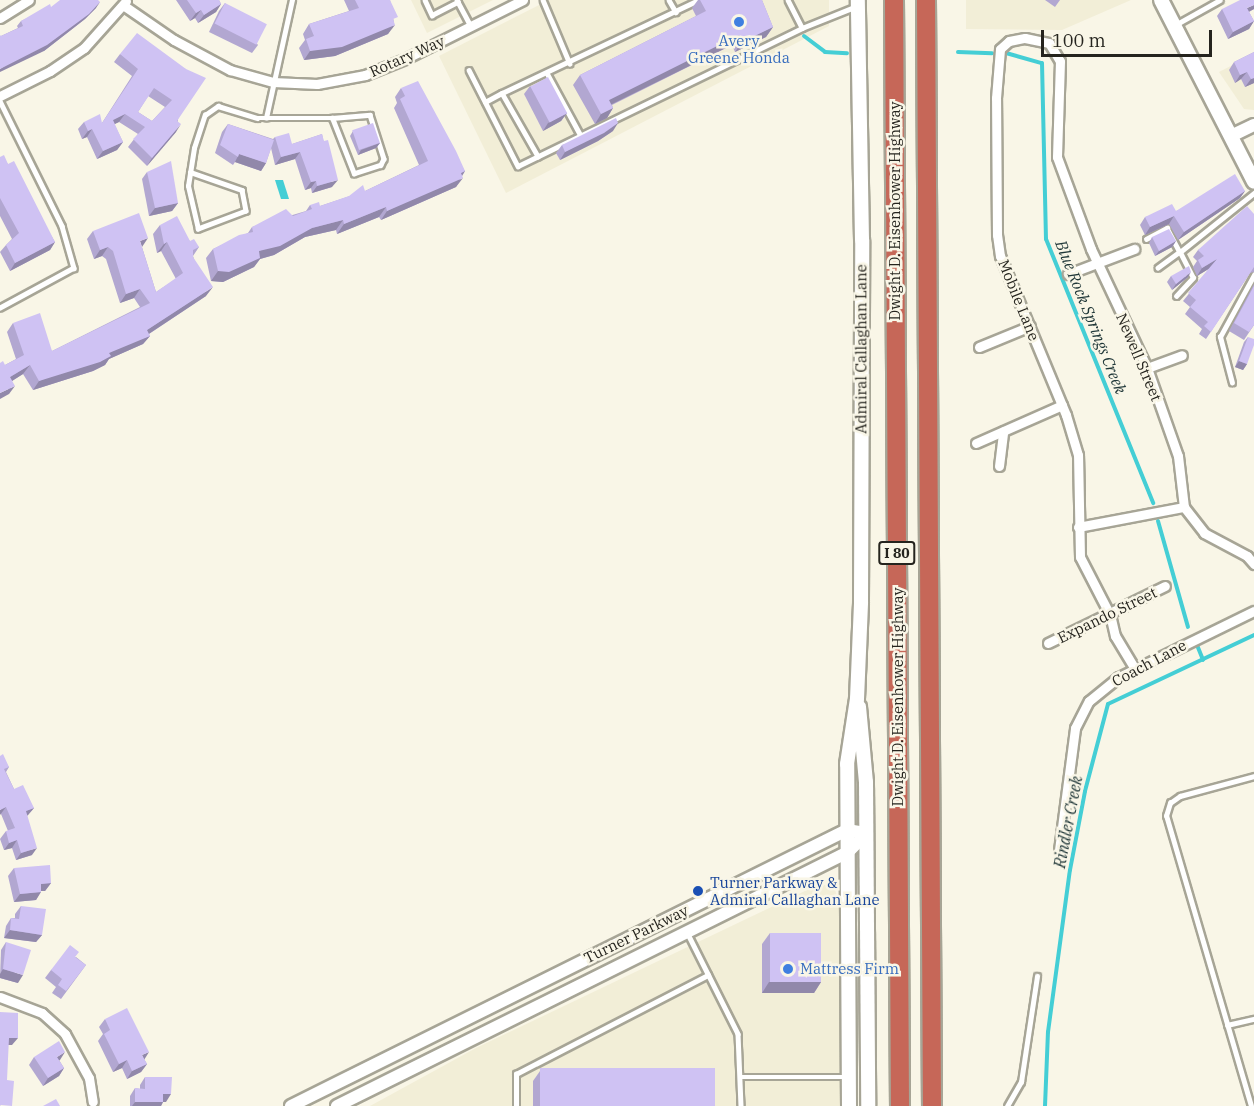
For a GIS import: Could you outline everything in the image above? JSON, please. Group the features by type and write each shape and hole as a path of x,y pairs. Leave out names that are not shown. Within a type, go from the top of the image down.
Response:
{"highway":[{"name":"Dwight D. Eisenhower Highway","path":"894,0 900,1106"},
{"name":"Dwight D. Eisenhower Highway","path":"926,0 932,1106"}],"main road":[{"path":"1161,0 1254,183"},
{"name":"Admiral Callaghan Lane","path":"849,1106 847,764 857,699 862,240 858,3"},
{"name":"Admiral Callaghan Lane","path":"857,699 864,742 867,833 868,1106"}],"street":[{"path":"0,18 29,0"},
{"name":"Rotary Way","path":"125,3 174,40 230,70 273,82 317,84 365,75 523,0"},
{"path":"0,96 68,60 125,3"},
{"name":"Mobile Lane","path":"1057,124 1060,62 1049,43 1025,38 1009,41 1000,49 996,98 997,235 1000,256 1062,405 1078,455 1078,527 1086,573 1110,615 1115,636 1135,669"},
{"name":"Newell Street","path":"1057,124 1057,157 1096,261 1147,368 1178,456 1184,507"},
{"path":"1232,136 1254,125"},
{"path":"1068,274 1096,261 1134,249"},
{"path":"979,346 1030,326"},
{"path":"1147,368 1182,356"},
{"path":"976,443 1062,405"},
{"path":"999,466 1004,431"},
{"path":"1078,527 1184,507 1204,533 1247,556 1254,564"},
{"name":"Expando Street","path":"1048,644 1165,586"},
{"name":"Coach Lane","path":"1059,850 1078,718 1097,693 1135,669 1254,611"},
{"path":"847,830 867,833"},
{"name":"Turner Parkway","path":"291,1106 847,830"},
{"name":"Turner Parkway","path":"337,1106 848,852 867,833"},
{"path":"0,998 42,1013 65,1034 89,1078 93,1102"}],"lane":[{"path":"266,118 292,0"},
{"path":"425,0 432,15 458,1 471,26"},
{"path":"543,0 570,64"},
{"path":"669,0 676,12"},
{"path":"485,102 570,64 699,0"},
{"path":"788,0 802,28"},
{"path":"1174,26 1220,0"},
{"path":"469,70 518,166 580,134 858,3"},
{"path":"547,73 580,134"},
{"path":"502,93 538,156"},
{"path":"0,101 62,226 74,268 0,308"},
{"path":"190,172 242,190 246,211 198,229 188,186 190,172 205,115 218,106 266,118 332,118 370,115 384,159 381,165 354,174 347,165 332,118"},
{"path":"1158,268 1180,252 1254,183"},
{"path":"1146,239 1167,228 1180,252 1193,278 1176,296"},
{"path":"1232,383 1220,337 1254,275"},
{"path":"1251,1106 1166,816 1170,803 1180,796 1254,776"},
{"path":"687,932 738,1034 742,1077 741,1106"},
{"path":"516,1106 516,1074 708,975"},
{"path":"1007,1106 1021,1082 1037,976"},
{"path":"1227,1025 1254,1019"},
{"path":"742,1077 849,1077"}],"shaded area":[{"path":"411,0 493,0 427,33"},
{"path":"549,0 829,0 829,26 506,193 439,56"},
{"path":"966,0 1131,0 1062,30 966,29"},
{"path":"1254,54 1254,110 1244,109 1219,72"},
{"path":"825,885 835,890 841,906 842,1106 370,1106 476,1048 807,890"}],"water":[{"path":"275,180 283,180 289,199 281,199"}],"building":[{"path":"60,0 98,0 100,2 89,14 47,45 0,69 0,35 23,26 21,21 50,4 51,7"},
{"path":"187,0 219,0 221,4 204,15 201,10 196,13"},
{"path":"355,0 390,0 398,17 393,19 395,25 342,47 310,51 306,39 314,36 309,24 359,8"},
{"path":"700,0 762,0 773,27 742,42 739,35 609,100 613,108 601,114 580,75 706,11"},
{"path":"1240,0 1254,0 1254,5 1247,8 1254,21 1233,32 1222,9"},
{"path":"225,3 267,24 256,45 215,23"},
{"path":"137,33 186,69 206,78 177,121 181,124 152,158 133,139 145,127 125,114 113,120 123,142 103,151 92,129 88,131 84,122 100,114 102,123 138,69 120,54","holes":["154,88 172,100 152,121 138,112"]},
{"path":"1254,52 1254,78 1251,79 1247,72 1240,75 1234,62"},
{"path":"548,77 567,113 550,123 530,86"},
{"path":"418,81 456,151 465,171 461,173 463,178 387,211 386,207 344,224 343,220 312,228 280,246 259,251 260,258 229,272 218,271 213,249 239,235 253,232 252,227 286,209 293,216 312,209 310,205 319,202 320,206 349,196 363,185 365,191 428,161 400,99 405,96 401,88"},
{"path":"616,118 618,123 604,133 565,152 562,145"},
{"path":"373,123 380,143 359,150 352,130"},
{"path":"228,124 274,140 266,163 239,154 238,157 220,145"},
{"path":"289,133 292,144 322,134 324,141 328,140 338,180 317,186 316,181 311,182 300,152 281,157 275,137"},
{"path":"4,155 8,164 14,161 55,242 15,263 6,245 19,233 0,198 0,157"},
{"path":"171,161 178,203 155,208 147,172"},
{"path":"1235,174 1245,191 1184,232 1174,216 1150,227 1145,217 1172,204 1176,211"},
{"path":"1247,206 1254,214 1254,267 1211,332 1204,326 1208,322 1190,307 1196,300 1188,293 1217,259 1202,268 1198,260 1204,256 1198,250"},
{"path":"139,213 148,238 140,241 156,292 183,273 167,242 164,244 160,225 177,216 190,241 194,239 199,247 193,250 193,257 213,287 147,330 150,336 109,353 111,356 100,362 39,381 30,365 10,377 15,386 0,393 0,363 3,361 5,365 24,355 13,323 40,313 52,351 150,303 140,289 126,294 113,251 108,247 100,250 93,231"},
{"path":"1169,229 1176,241 1159,251 1152,237"},
{"path":"1189,266 1191,272 1176,284 1171,276"},
{"path":"1254,286 1254,325 1249,332 1234,323"},
{"path":"1248,337 1254,339 1254,345 1247,364 1239,361"},
{"path":"3,754 9,767 4,769 14,789 23,785 34,808 26,811 37,848 21,853 17,840 9,843 6,831 15,828 6,807 0,810 0,756"},
{"path":"50,865 51,883 41,884 41,892 20,894 14,868"},
{"path":"21,906 46,909 42,935 10,930 11,918 19,919"},
{"path":"770,933 821,933 821,982 770,982"},
{"path":"6,942 31,950 23,975 3,969"},
{"path":"70,945 79,952 75,957 86,965 66,991 58,985 62,979 51,970"},
{"path":"127,1008 149,1052 142,1055 147,1064 132,1071 127,1060 119,1064 104,1034 110,1030 105,1019"},
{"path":"0,1012 18,1013 18,1038 9,1038 7,1080 14,1081 12,1106 0,1106"},
{"path":"59,1041 65,1052 57,1057 64,1068 48,1078 34,1057"},
{"path":"540,1068 715,1068 715,1106 540,1106"},
{"path":"145,1077 172,1077 171,1094 163,1094 163,1102 135,1102 135,1088 145,1089"},
{"path":"56,1099 60,1106 43,1106"}],"waterway":[{"path":"804,36 825,52 847,53"},
{"path":"958,52 992,53"},
{"name":"Blue Rock Springs Creek","path":"1006,53 1042,63 1046,239 1153,503"},
{"path":"1158,521 1188,627"},
{"name":"Rindler Creek","path":"1045,1106 1048,1032 1070,870 1085,791 1108,704 1254,635"},
{"path":"1197,645 1203,660"}],"place":[{"name":"Avery Greene Honda","path":"739,22"},
{"name":"Turner Parkway & Admiral Callaghan Lane","path":"698,891"},
{"name":"Mattress Firm","path":"788,969"}]}
